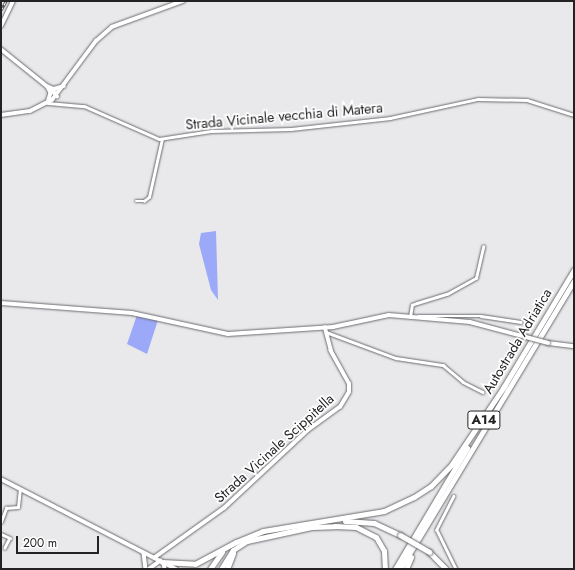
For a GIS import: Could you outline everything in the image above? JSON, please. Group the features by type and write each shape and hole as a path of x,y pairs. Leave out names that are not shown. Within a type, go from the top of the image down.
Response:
{"highway":[{"name":"Autostrada Adriatica","path":"395,569 574,270"},
{"name":"Autostrada Adriatica","path":"400,569 574,280"},
{"path":"221,569 228,555 239,545 252,539 310,525 384,510 431,486 462,450 505,385"},
{"path":"406,569 438,507"},
{"path":"162,562 195,564 262,531 332,522 369,522 400,535 429,552 446,569"},
{"path":"310,525 349,526 371,533 384,551 385,569"},
{"path":"227,569 239,545"},
{"path":"210,569 227,547"}],"street":[{"path":"1,26 13,1"},
{"path":"48,103 57,96 108,30 183,1"},
{"path":"2,51 57,96"},
{"path":"49,88 64,86"},
{"path":"48,103 49,88"},
{"name":"Strada Vicinale vecchia di Matera","path":"1,115 20,114 48,103 84,106 150,137 162,139 212,131 291,129 382,119 478,99 527,100 574,115"},
{"path":"136,201 144,201 149,197 162,139"},
{"path":"410,317 412,306 417,302 447,294 476,278 483,247"},
{"path":"1,303 124,312 228,334 326,330 385,315 410,317 481,316 521,322"},
{"path":"416,317 470,322 548,343 574,346"},
{"path":"326,330 396,358 443,365 463,382 484,392"},
{"name":"Strada Vicinale Scippitella","path":"153,557 221,511 304,434 340,407 349,392 349,384 331,351 326,330"},
{"path":"1,479 176,569"},
{"path":"1,522 6,508 18,507 20,489"},
{"path":"454,496 437,530 456,569"},
{"path":"1,534 10,538 5,548"},
{"path":"144,552 146,569"},
{"path":"150,569 162,562"},
{"path":"162,562 166,569 171,566"}],"shaded area":[{"path":"216,231 218,300 211,290 199,244 201,233"},
{"path":"137,315 158,320 147,354 127,344"}],"railway":[{"path":"1,10 6,1"}]}
